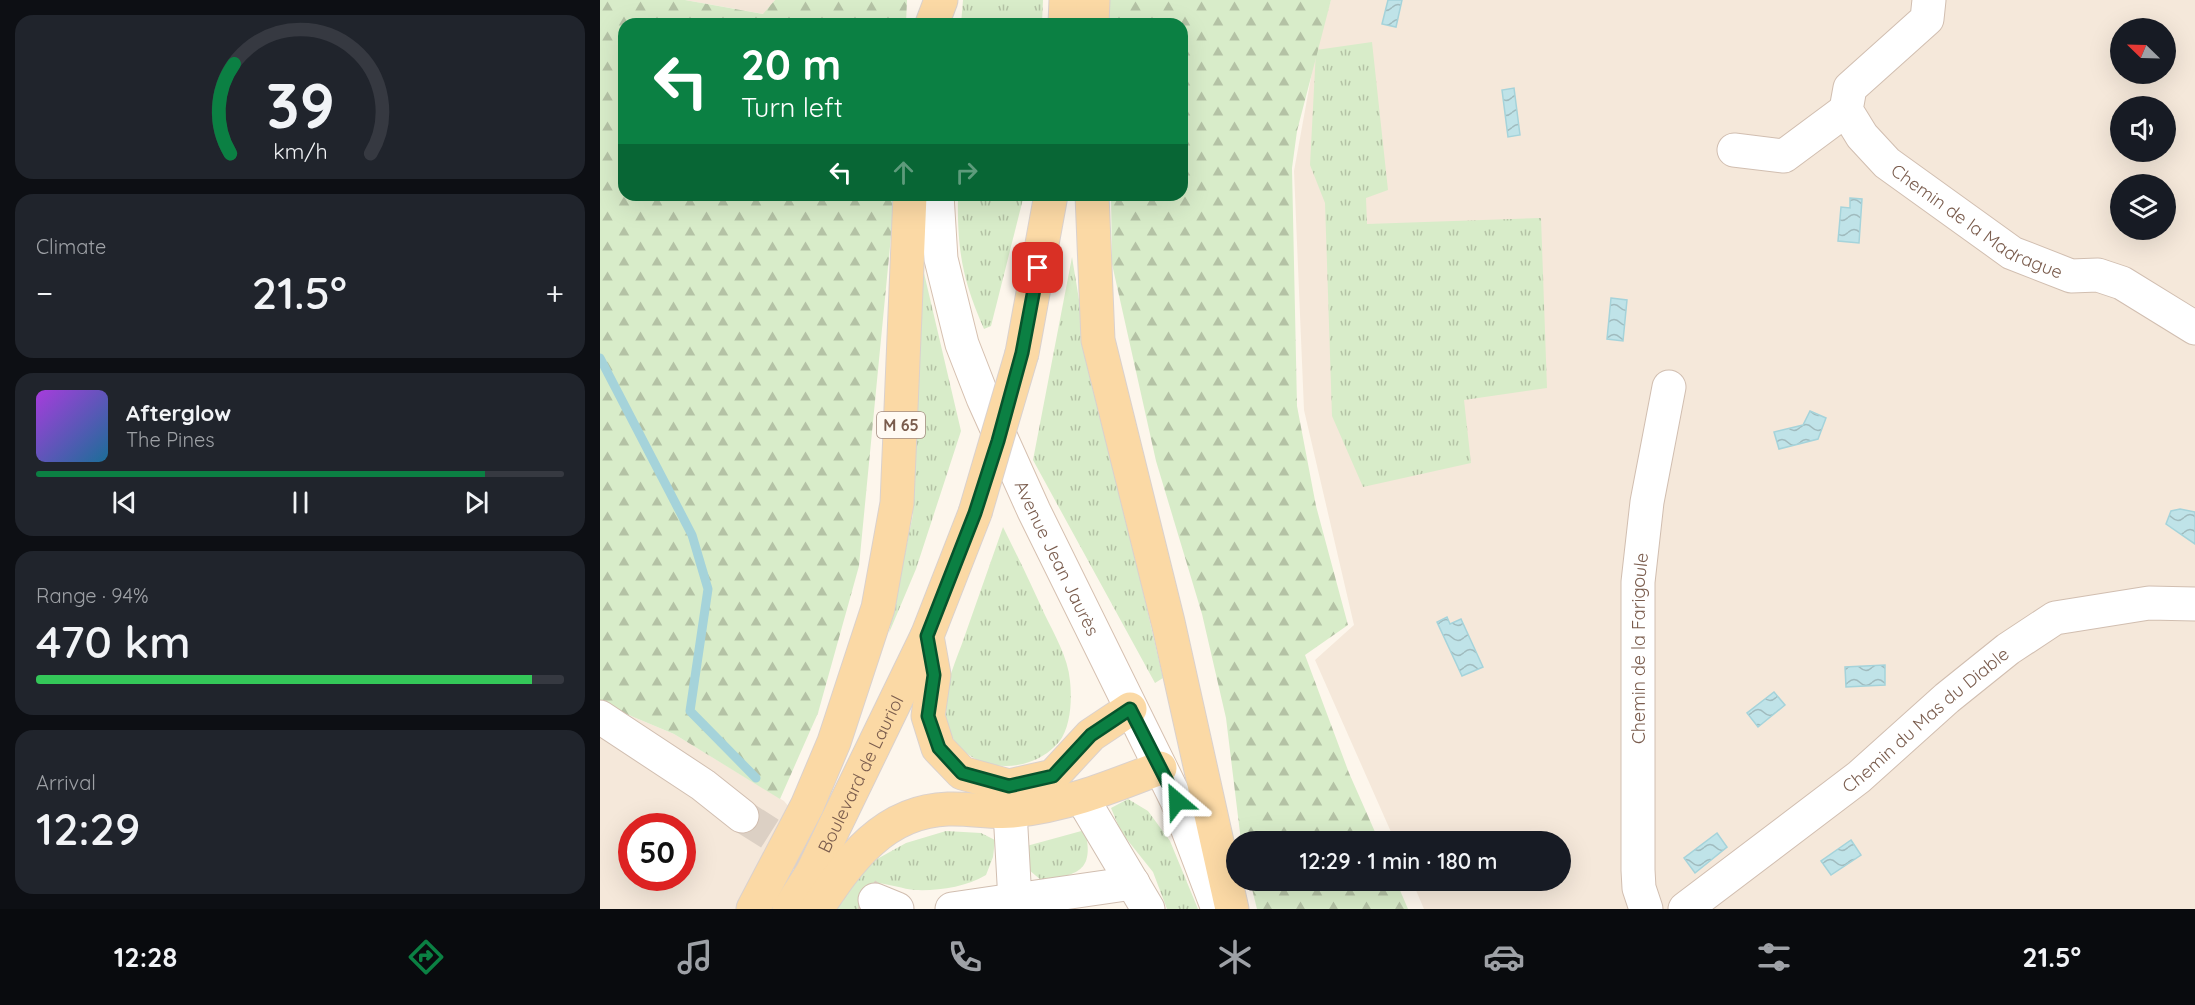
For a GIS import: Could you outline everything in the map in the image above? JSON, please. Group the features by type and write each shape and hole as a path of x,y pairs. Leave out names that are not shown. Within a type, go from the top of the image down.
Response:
{"main road":[{"path":"934,18 942,0"},
{"path":"1065,18 1066,0"},
{"path":"1092,18 1093,0"},
{"name":"M 65","path":"753,909 807,806 830,753 878,608 897,503 910,201"},
{"name":"Boulevard de Lauriol","path":"789,909 809,879 927,636 975,513 1022,353 1050,201"},
{"path":"1092,201 1098,339 1168,622 1232,909"},
{"path":"927,636 934,675 928,716 939,748 962,773 1010,799"},
{"path":"1010,799 1053,776 1091,735 1130,709"},
{"path":"817,909 852,859 868,841 889,826 915,814 1010,799 1082,798 1160,768"},
{"path":"1053,776 1082,798"}],"street":[{"path":"942,0 942,18"},
{"path":"1734,150 1784,156 1846,110 1850,88 1927,19 1929,0"},
{"name":"Chemin de la Madrague","path":"1846,110 1862,136 1887,163 2012,253 2072,276 2098,275 2122,283 2195,328"},
{"name":"Avenue Jean Jaurès","path":"937,201 941,259 962,344 1034,511 1177,801 1218,909"},
{"name":"Chemin de la Farigoule","path":"1646,909 1639,888 1638,870 1638,582 1647,502 1669,387"},
{"name":"Chemin du Mas du Diable","path":"1685,909 1859,777 1947,698 2008,648 2055,618 2149,603 2195,604"},
{"path":"600,717 703,785 742,816"},
{"path":"952,909 1015,901 1141,896 1082,798"},
{"path":"1010,799 1015,901"}],"shaded area":[{"path":"685,0 775,0 764,14"},
{"path":"1331,0 2195,0 2195,909 1424,909 1416,891 1571,891 1571,831 1391,831 1315,660 1354,625 1304,410 1294,171 1316,50"},
{"path":"600,703 674,734 784,801 875,909 600,909"}],"green space":[{"path":"600,0 685,0 763,14 775,0 907,0 906,18 618,18 618,201 894,201 859,566 818,713 780,799 674,734 600,703"},
{"path":"963,0 1043,0 1042,18 962,18"},
{"path":"1108,0 1331,0 1297,131 1292,168 1297,406 1316,506 1348,625 1305,655 1349,773 1375,831 1240,831 1226,718 1202,614 1156,461 1112,264 1111,201 1188,201 1188,18 1109,18"},
{"path":"1372,42 1388,190 1366,198 1367,224 1541,218 1547,388 1464,400 1471,463 1363,487 1332,416 1325,203 1310,165 1316,50"},
{"path":"958,201 1022,201 991,326 984,329 962,264"},
{"path":"920,256 961,431 916,569 889,633 913,514"},
{"path":"1072,257 1088,355 1163,678 1155,683 1033,460"},
{"path":"1003,527 1064,654 1069,672 1071,696 1066,729 1059,742 1044,755 1027,763 1009,766 991,764 974,758 960,747 950,732 945,713 946,694 951,675"},
{"path":"1128,799 1148,811 1170,841 1198,909 1167,909 1153,872 1121,832 1111,808"},
{"path":"1085,830 1087,855 1080,869 1064,876 1041,880 1029,870 1023,847"},
{"path":"946,831 981,833 995,840 993,857 986,875 961,885 933,890 910,889 877,883 860,909 837,909 868,864 906,843"},
{"path":"1252,891 1400,891 1408,909 1257,909"}],"water":[{"path":"1388,0 1402,0 1396,27 1382,24"},
{"path":"1514,88 1520,135 1508,137 1502,90"},
{"path":"1850,198 1862,199 1859,243 1838,241 1841,207 1850,208"},
{"path":"1611,298 1627,300 1623,341 1607,339"},
{"path":"1810,411 1826,418 1818,439 1779,449 1774,432 1803,425"},
{"path":"2180,509 2195,512 2195,544 2166,524 2171,511"},
{"path":"1447,617 1450,624 1461,619 1483,667 1462,676 1437,622"},
{"path":"1885,665 1885,685 1846,687 1845,667"},
{"path":"1774,692 1785,705 1758,727 1747,713"},
{"path":"1717,833 1727,847 1695,873 1684,858"},
{"path":"1851,840 1861,855 1831,875 1821,861"}],"waterway":[{"path":"600,358 692,535 708,589 690,711 756,778"}],"tunnel":[{"path":"742,816 875,900"}],"route":[{"path":"1038,268 1022,353 998,441 975,513 927,636 934,675 928,716 939,748 962,773 1009,786 1053,776 1091,735 1130,709 1177,801"}]}
